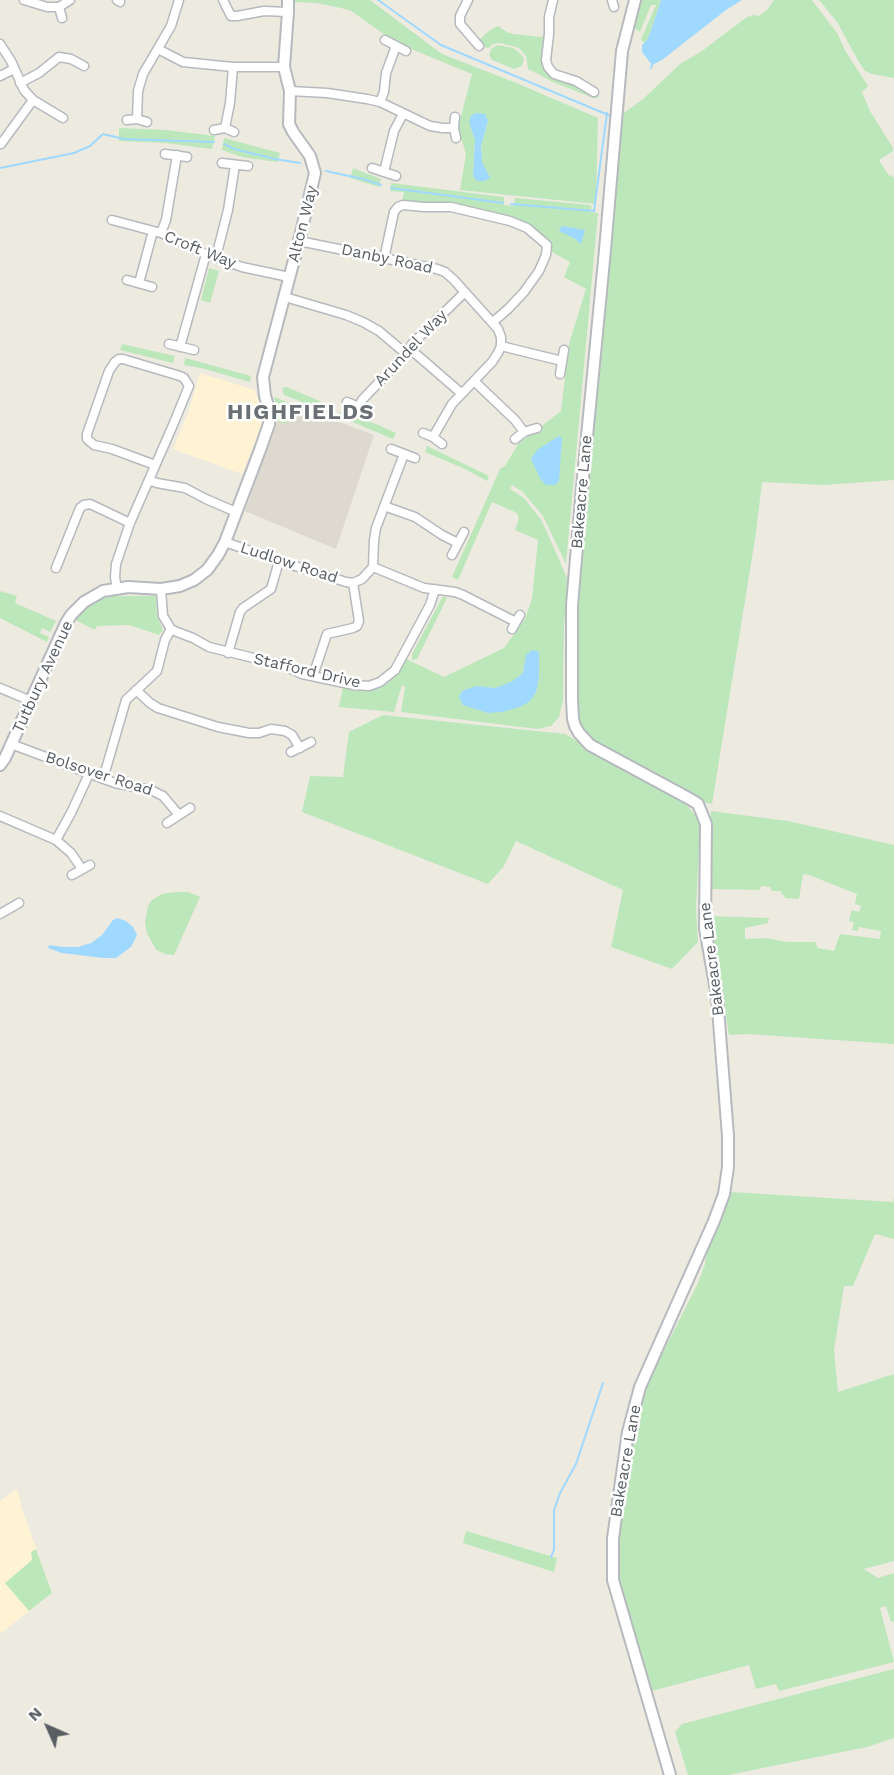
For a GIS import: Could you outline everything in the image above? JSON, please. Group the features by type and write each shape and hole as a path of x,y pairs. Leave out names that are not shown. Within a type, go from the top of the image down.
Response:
{"street":[{"path":"24,0 46,7 59,7 70,0"},
{"path":"137,119 138,91 143,74 171,26 178,0"},
{"path":"223,0 231,16 264,11 288,12"},
{"name":"Alton Way","path":"263,381 315,173 310,156 290,124 290,91 284,67 288,0"},
{"path":"468,0 460,16 460,24 478,46"},
{"path":"553,0 549,17 546,60 548,67 554,74 584,80 594,92"},
{"name":"Bakeacre Lane","path":"635,0 622,51 572,605 573,719 579,733 590,745 698,804 706,824 705,928 717,996 728,1136 728,1167 724,1194 714,1221 640,1387 628,1432 613,1538 613,1580 670,1775"},
{"path":"59,7 62,18"},
{"path":"450,26 460,24"},
{"path":"385,40 406,51"},
{"path":"0,44 24,90 33,100 54,108 63,118"},
{"path":"380,102 384,92 386,73 396,46"},
{"path":"158,49 183,62 232,67 284,67"},
{"path":"20,82 39,73 60,57 71,58 84,66"},
{"path":"214,130 230,130 232,67"},
{"path":"0,76 14,69"},
{"path":"290,91 327,93 367,99 380,102 430,126 454,128"},
{"path":"1,144 33,100"},
{"path":"384,171 394,131 403,114"},
{"path":"455,117 456,138"},
{"path":"127,120 137,119 147,122"},
{"path":"165,154 187,157"},
{"path":"139,283 157,232 166,220 177,155"},
{"path":"222,163 248,166"},
{"path":"216,257 228,210 235,165"},
{"path":"372,168 396,176"},
{"path":"384,259 394,212 403,205 451,207 510,221 527,228 547,245 546,255 539,271 524,292 493,322"},
{"name":"Croft Way","path":"112,220 130,221 242,267 289,278"},
{"name":"Danby Road","path":"299,241 437,268 445,272 493,322 501,337 501,346"},
{"path":"180,347 206,254"},
{"path":"127,280 152,287"},
{"name":"Arundel Way","path":"359,406 407,351 465,292"},
{"path":"285,297 363,322 407,351 461,393"},
{"path":"169,344 194,350"},
{"path":"433,437 441,420 461,393 492,362 501,346 562,361"},
{"path":"560,374 564,350"},
{"path":"117,589 116,564 130,523 188,389 187,382 180,376 118,359 109,371 87,439 94,445 112,449 155,465"},
{"name":"Tutbury Avenue","path":"0,765 66,623 84,602 103,591 180,586 194,580 213,564 225,542 269,424 270,412 263,381"},
{"path":"474,381 515,420 524,432"},
{"path":"347,402 368,411"},
{"path":"515,439 524,432 537,428"},
{"path":"423,433 442,444"},
{"path":"391,449 415,458"},
{"path":"404,454 374,540 373,567 413,585 464,595 516,622"},
{"path":"149,480 185,488 236,512"},
{"path":"56,568 80,508 84,505 90,504 130,523"},
{"path":"384,506 415,517 458,543"},
{"path":"452,555 464,532"},
{"name":"Ludlow Road","path":"225,542 346,582 353,583 362,579 373,567"},
{"path":"228,653 240,612 270,589 279,561"},
{"path":"313,676 327,634 357,626 359,621 353,583"},
{"path":"104,779 126,700 157,671 165,639 171,629 163,616 161,589"},
{"name":"Stafford Drive","path":"171,629 209,647 228,653 282,665 313,676 369,686 387,678 395,670 434,598 435,589"},
{"path":"0,688 31,701"},
{"path":"136,690 158,708 218,727 249,733 272,729 285,731 292,735 300,748"},
{"path":"291,752 312,742"},
{"name":"Bolsover Road","path":"11,744 114,783 151,790 163,796 179,815"},
{"path":"56,840 89,774"},
{"path":"167,824 190,808"},
{"path":"0,816 56,840 71,852 86,867 72,875"},
{"path":"0,901 3,912 19,903"}],"shaded area":[{"path":"200,373 255,390 262,412 261,427 242,474 173,449 188,413"},
{"path":"294,405 374,435 336,549 245,511 277,421 286,424"},
{"path":"17,1489 52,1593 0,1634 0,1501"}],"green space":[{"path":"295,0 370,0 442,54 598,118 596,204 460,190 466,154 458,128 472,74 416,51 385,35 350,10 317,3 295,2","holes":["488,121 481,146 485,171 473,176 475,140"]},
{"path":"642,0 661,0 650,33 644,43 641,39 656,5 651,5 640,32 634,28"},
{"path":"774,0 812,0 837,33 846,52 868,86 862,92 870,111 893,148 893,151 879,160 889,176 892,175 894,179 894,480 824,485 762,482 756,533 712,804 690,799 579,733 571,629 621,115 642,100 680,64 702,51 747,17 759,16"},
{"path":"819,0 894,0 894,78 865,71 837,22"},
{"path":"498,26 513,34 541,37 546,33 543,61 568,82 599,96 593,98 528,69 526,56 519,48 500,43 493,44 489,48 483,47 480,39"},
{"path":"498,45 513,48 521,54 524,59 522,66 514,69 492,60 489,54 492,48"},
{"path":"119,128 166,130 215,136 212,149 165,143 119,141"},
{"path":"224,138 280,153 277,162 242,157 222,150"},
{"path":"353,168 381,179 379,187 350,178"},
{"path":"391,183 504,197 504,205 514,206 515,198 590,205 592,208 588,212 598,213 566,564 543,516 523,492 512,485 510,489 524,498 542,521 568,580 564,624 563,700 559,717 551,726 537,729 401,712 405,687 402,685 394,712 339,707 343,687 372,689 387,684 404,658 444,677 504,648 525,619 532,599 538,540 515,530 519,518 517,513 492,502 458,580 452,577 500,469 505,466 518,444 561,411 569,344 586,289 564,277 570,262 552,252 550,242 527,224 515,218 453,204 402,201 404,192 390,191","holes":["532,650 538,652 539,678 536,692 496,688 511,682 523,673 527,655"]},
{"path":"209,268 219,271 210,303 201,300"},
{"path":"122,344 175,356 173,363 120,350"},
{"path":"185,358 251,376 250,382 184,365"},
{"path":"287,387 331,406 328,412 284,395 282,388"},
{"path":"274,397 294,405 286,424 277,421 278,414"},
{"path":"340,412 396,433 393,439 338,416"},
{"path":"427,446 489,476 487,481 425,452"},
{"path":"0,591 17,596 15,603 56,621 50,632 42,628 40,633 49,637 47,642 0,618"},
{"path":"113,596 156,596 157,616 163,630 159,635 129,625 97,626 95,630 75,620 86,606"},
{"path":"443,596 447,598 417,659 412,660 412,654"},
{"path":"383,715 565,734 686,804 697,818 700,830 696,908 698,942 672,969 611,947 623,890 516,841 504,866 488,884 302,812 310,776 343,777 349,732"},
{"path":"711,811 788,821 894,845 894,1044 748,1034 729,1035 709,916 769,918 768,923 745,928 745,939 766,938 787,942 815,942 818,948 834,951 840,934 880,939 881,931 859,927 858,931 852,930 854,922 849,921 852,910 859,912 861,906 855,904 857,894 809,875 803,874 799,899 785,898 781,891 772,891 770,887 762,886 759,890 709,889"},
{"path":"188,892 200,897 174,955 156,950 147,933 145,922 148,906 152,900 162,894"},
{"path":"731,1192 893,1202 894,1198 894,1239 875,1234 853,1286 844,1286 834,1350 838,1392 894,1374 894,1561 864,1569 878,1578 894,1573 894,1621 891,1622 886,1606 880,1608 894,1662 779,1691 776,1684 756,1689 749,1665 652,1691 618,1578 617,1543 638,1417 646,1389 698,1283 705,1264 707,1248"},
{"path":"466,1531 557,1558 554,1572 463,1543"},
{"path":"36,1549 52,1593 29,1611 5,1583 32,1560 31,1552"},
{"path":"894,1669 894,1738 867,1747 728,1775 688,1775 675,1732 682,1724"}],"water":[{"path":"661,0 742,0 662,60 652,65 642,52 642,45 650,33"},
{"path":"476,113 485,114 488,121 481,146 482,162 490,178 484,181 477,181 473,176 475,140 469,122 471,116"},
{"path":"562,226 585,230 581,244 559,231"},
{"path":"559,436 562,438 559,481 555,485 546,485 531,459 537,450"},
{"path":"532,650 539,652 539,678 536,692 530,701 520,707 488,713 463,705 459,697 462,691 476,686 495,688 511,682 523,673 526,655"},
{"path":"117,918 126,921 137,935 131,947 116,958 62,953 48,948 49,945 78,947 91,943 102,935"}],"waterway":[{"path":"378,0 441,45 613,117"},
{"path":"511,204 594,211 607,113"},
{"path":"0,168 74,153 90,146 103,134 124,139 214,142"},
{"path":"224,144 234,149 300,163"},
{"path":"326,171 381,185"},
{"path":"391,188 503,203"},
{"path":"551,1557 554,1550 554,1510 560,1493 576,1464 603,1383"}],"district":[{"name":"HIGHFIELDS","path":"301,413"}]}
